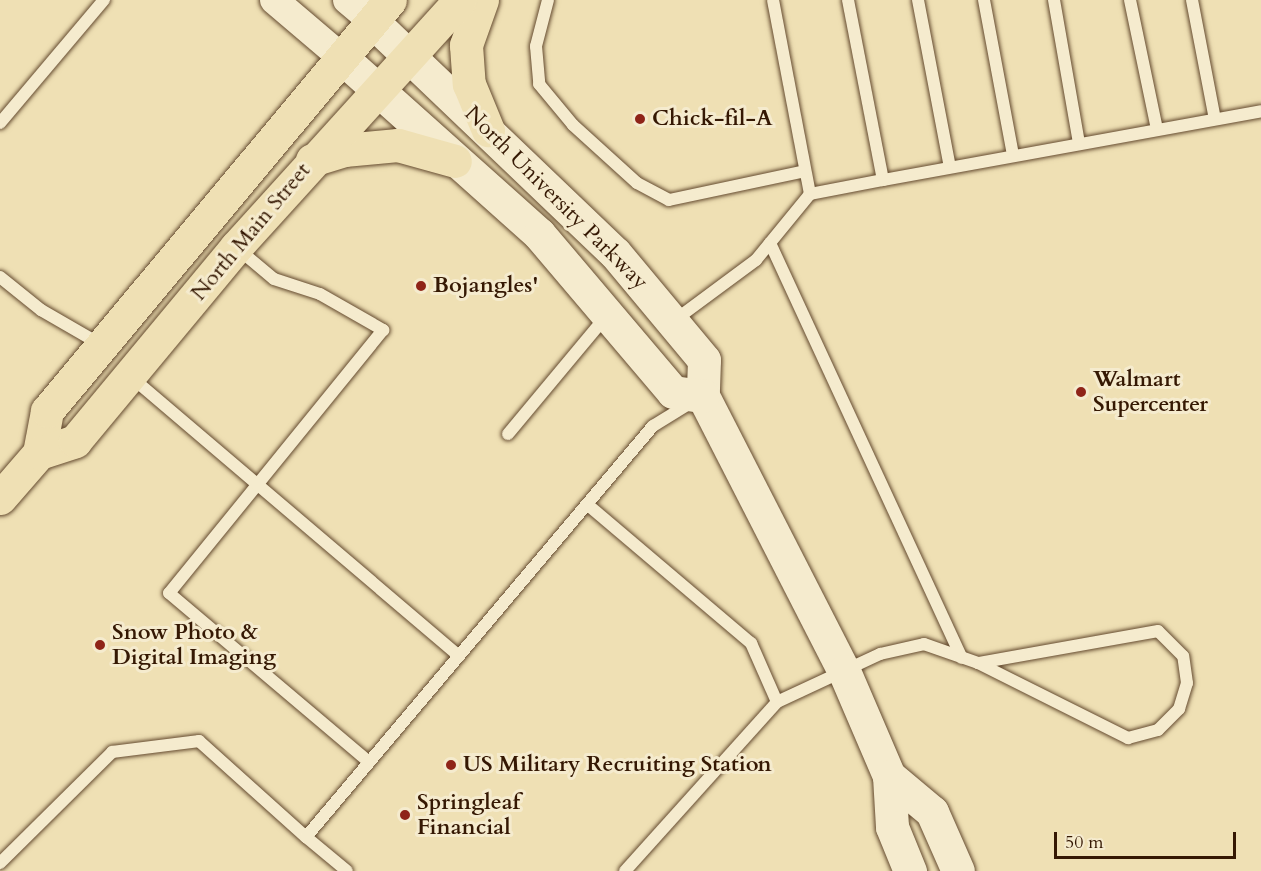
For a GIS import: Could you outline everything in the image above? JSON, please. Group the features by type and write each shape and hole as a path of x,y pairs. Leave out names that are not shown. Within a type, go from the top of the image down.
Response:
{"main road":[{"name":"North Main Street","path":"381,10 100,344 47,411 39,453 75,441 236,247 312,160 411,56 460,0"},
{"path":"482,0 467,55 468,84 488,130"},
{"name":"North University Parkway","path":"341,57 539,234 609,313 673,392 703,396 705,360 675,320 615,253 411,56 381,10"},
{"path":"312,160 344,150 398,145 455,161"},
{"path":"100,344 122,384"},
{"path":"703,396 844,671 889,776 892,827 910,871"},
{"path":"0,498 39,453"},
{"path":"889,776 932,812 958,871"}],"street":[{"path":"274,0 341,57"},
{"path":"347,0 381,10"}],"lane":[{"path":"0,123 104,0"},
{"path":"548,0 536,46 539,84 573,125 637,183 669,200 805,171"},
{"path":"772,0 810,194"},
{"path":"848,0 883,180"},
{"path":"918,0 950,167"},
{"path":"984,0 1013,155"},
{"path":"1054,0 1079,143"},
{"path":"1130,0 1157,129"},
{"path":"1192,0 1215,119"},
{"path":"675,320 756,260 810,194 1261,111"},
{"path":"770,243 962,658"},
{"path":"236,247 274,279 320,294 384,330 255,484 169,593 369,762"},
{"path":"0,277 41,310 100,344"},
{"path":"508,434 609,313"},
{"path":"122,384 255,484 459,656"},
{"path":"306,837 653,426 703,396"},
{"path":"588,505 751,643 777,702"},
{"path":"625,871 777,702 880,654 924,644 978,663 1128,738 1158,730 1179,710 1187,683 1183,656 1158,630 978,663"},
{"path":"0,863 112,752 199,741 347,871"}],"place":[{"name":"Chick-fil-A","path":"640,119"},
{"name":"Bojangles'","path":"421,286"},
{"name":"Walmart Supercenter","path":"1081,392"},
{"name":"Snow Photo & Digital Imaging","path":"100,645"},
{"name":"US Military Recruiting Station","path":"451,765"},
{"name":"Springleaf Financial","path":"405,815"}]}
